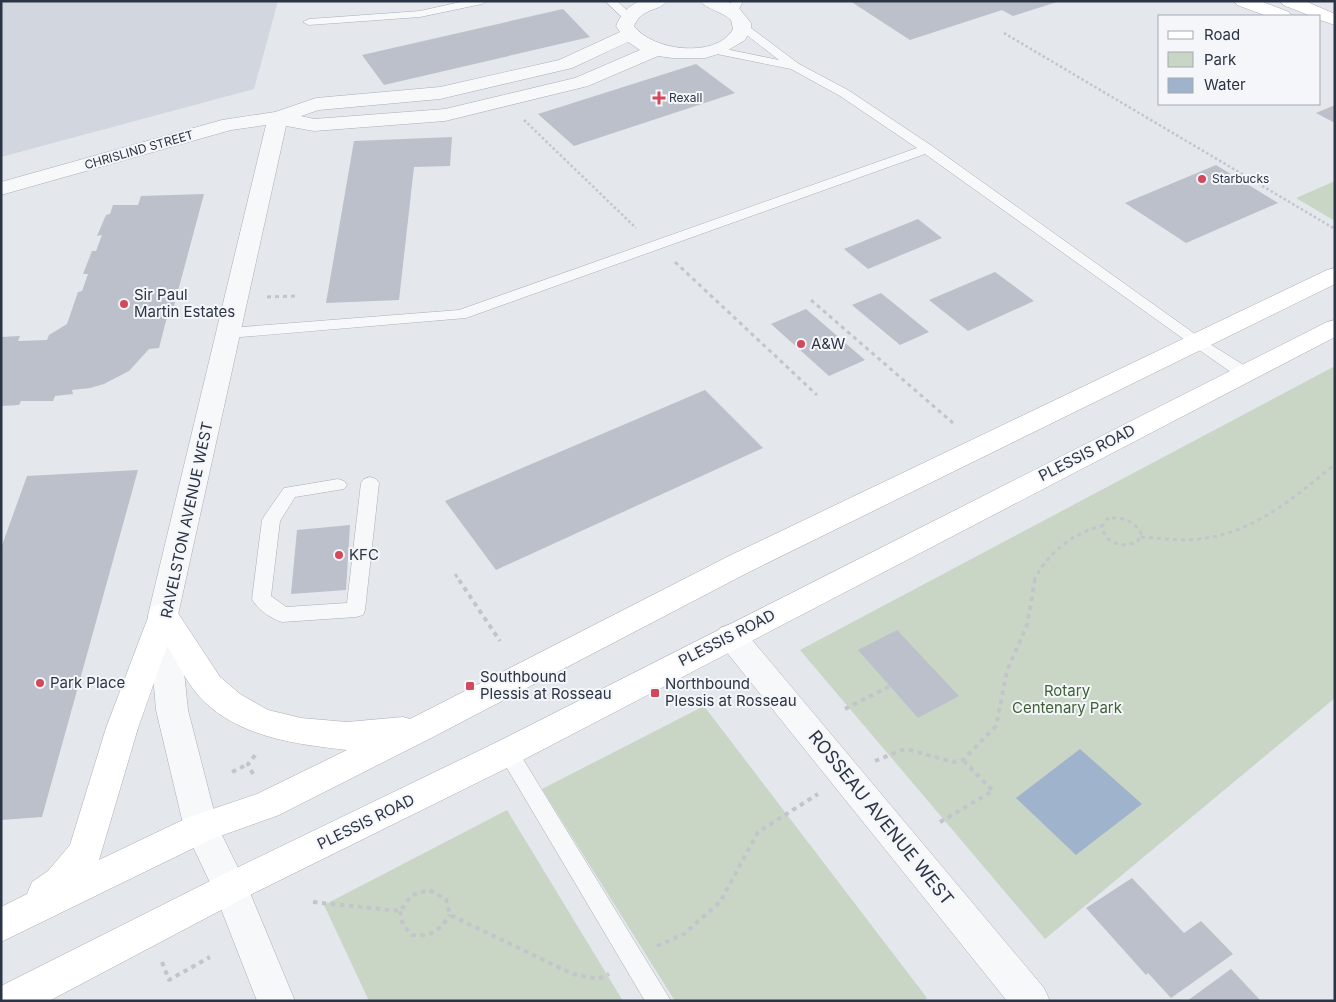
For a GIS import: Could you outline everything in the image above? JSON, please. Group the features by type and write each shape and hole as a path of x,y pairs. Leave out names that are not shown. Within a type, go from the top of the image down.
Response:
{"main road":[{"path":"1243,1 1280,15"},
{"path":"1289,1 1309,15"},
{"path":"5,923 201,828 260,808 422,728 739,564 1335,275"},
{"name":"PLESSIS ROAD","path":"10,1001 230,888 508,752 730,636 1335,327"},
{"path":"163,615 209,686 229,703 260,721 301,732 347,736 422,728"},
{"path":"5,923 60,882 85,853 122,728 163,615"}],"street":[{"path":"278,118 316,104 440,93 565,64 629,26 637,9 658,1"},
{"path":"629,26 639,44 655,50 688,53 712,50 729,44 739,36 743,28 736,6 709,1"},
{"path":"278,118 314,125 445,115 581,82 655,50"},
{"name":"CHRISLIND STREET","path":"1,189 229,124 278,118"},
{"name":"RAVELSTON AVENUE WEST","path":"276,1001 230,888 201,828 172,710 163,615 278,118"},
{"name":"ROSSEAU AVENUE WEST","path":"730,636 1031,1001"}],"lane":[{"path":"309,22 420,14 482,1"},
{"path":"610,1 629,26"},
{"path":"743,28 795,67 844,93 926,149 1197,342 1244,373"},
{"path":"712,50 795,67"},
{"path":"229,333 461,315 926,149"},
{"path":"338,485 290,492 271,520 261,598 282,615 356,610 370,482"},
{"path":"508,752 659,1001"}],"path":[{"path":"1004,33 1335,229"},
{"path":"812,300 953,423"},
{"path":"1141,537 1197,540 1244,529 1278,511 1335,464"},
{"path":"847,776 885,756 902,750 910,750 953,762 963,760 996,726 1007,671 1027,625 1033,584 1037,575 1052,556 1072,538 1088,529 1102,526 1107,520 1112,518 1124,518 1135,524 1141,533 1141,537 1138,542 1128,546 1115,544 1104,536 1102,526"},
{"path":"454,574 500,640"},
{"path":"845,709 890,686"},
{"path":"232,772 248,764 258,752"},
{"path":"940,822 993,791 963,760"},
{"path":"248,764 253,774"},
{"path":"400,911 402,925 412,935 425,937 439,931 450,915"},
{"path":"161,959 168,980 210,957"}],"shaded area":[{"path":"1,1 278,1 254,89 1,157"}],"green space":[{"path":"1335,181 1335,221 1296,198"},
{"name":"Rotary Centenary Park","path":"1335,366 1335,698 1045,939 800,650"},
{"path":"704,706 927,998 923,1001 675,1001 542,789"},
{"path":"507,810 623,1001 369,1001 324,905"}],"water":[{"path":"1080,749 1142,804 1076,855 1016,798"}],"building":[{"path":"850,1 1057,2 1013,16 1002,10 910,40"},
{"path":"563,9 590,37 384,85 362,55"},
{"path":"696,64 735,93 574,146 538,114"},
{"path":"1335,105 1335,123 1316,113"},
{"path":"452,137 450,166 414,167 399,300 326,303 354,141"},
{"path":"1216,165 1278,203 1186,243 1125,203"},
{"name":"Sir Paul Martin Estates","path":"204,194 171,317 167,317 159,348 149,349 129,371 104,384 72,390 73,394 55,396 53,401 21,401 19,405 1,406 1,337 20,336 18,341 47,340 49,335 67,324 78,292 82,291 88,274 83,274 92,251 96,251 102,235 97,236 106,215 110,214 113,205 138,205 141,196"},
{"path":"918,219 942,238 868,269 844,249"},
{"path":"995,272 1034,301 968,331 929,300"},
{"path":"881,293 929,332 900,345 852,305"},
{"path":"806,309 865,360 829,376 771,324"},
{"path":"705,390 763,448 496,570 445,501"},
{"name":"Park Place","path":"138,470 42,817 1,820 1,548 27,476"},
{"path":"350,525 346,590 291,594 297,530"},
{"path":"897,630 959,696 918,718 858,650"},
{"path":"1132,878 1184,933 1201,921 1233,954 1171,998 1148,973 1146,975 1086,908"},
{"path":"1231,969 1261,1001 1187,1001"}],"place":[{"name":"Rexall","path":"659,98"},
{"name":"Starbucks","path":"1202,179"},
{"name":"Sir Paul Martin Estates","path":"124,304"},
{"name":"A&W","path":"801,344"},
{"name":"KFC","path":"339,555"},
{"name":"Park Place","path":"40,683"},
{"name":"Southbound Plessis at Rosseau","path":"470,686"},
{"name":"Northbound Plessis at Rosseau","path":"655,693"}]}
